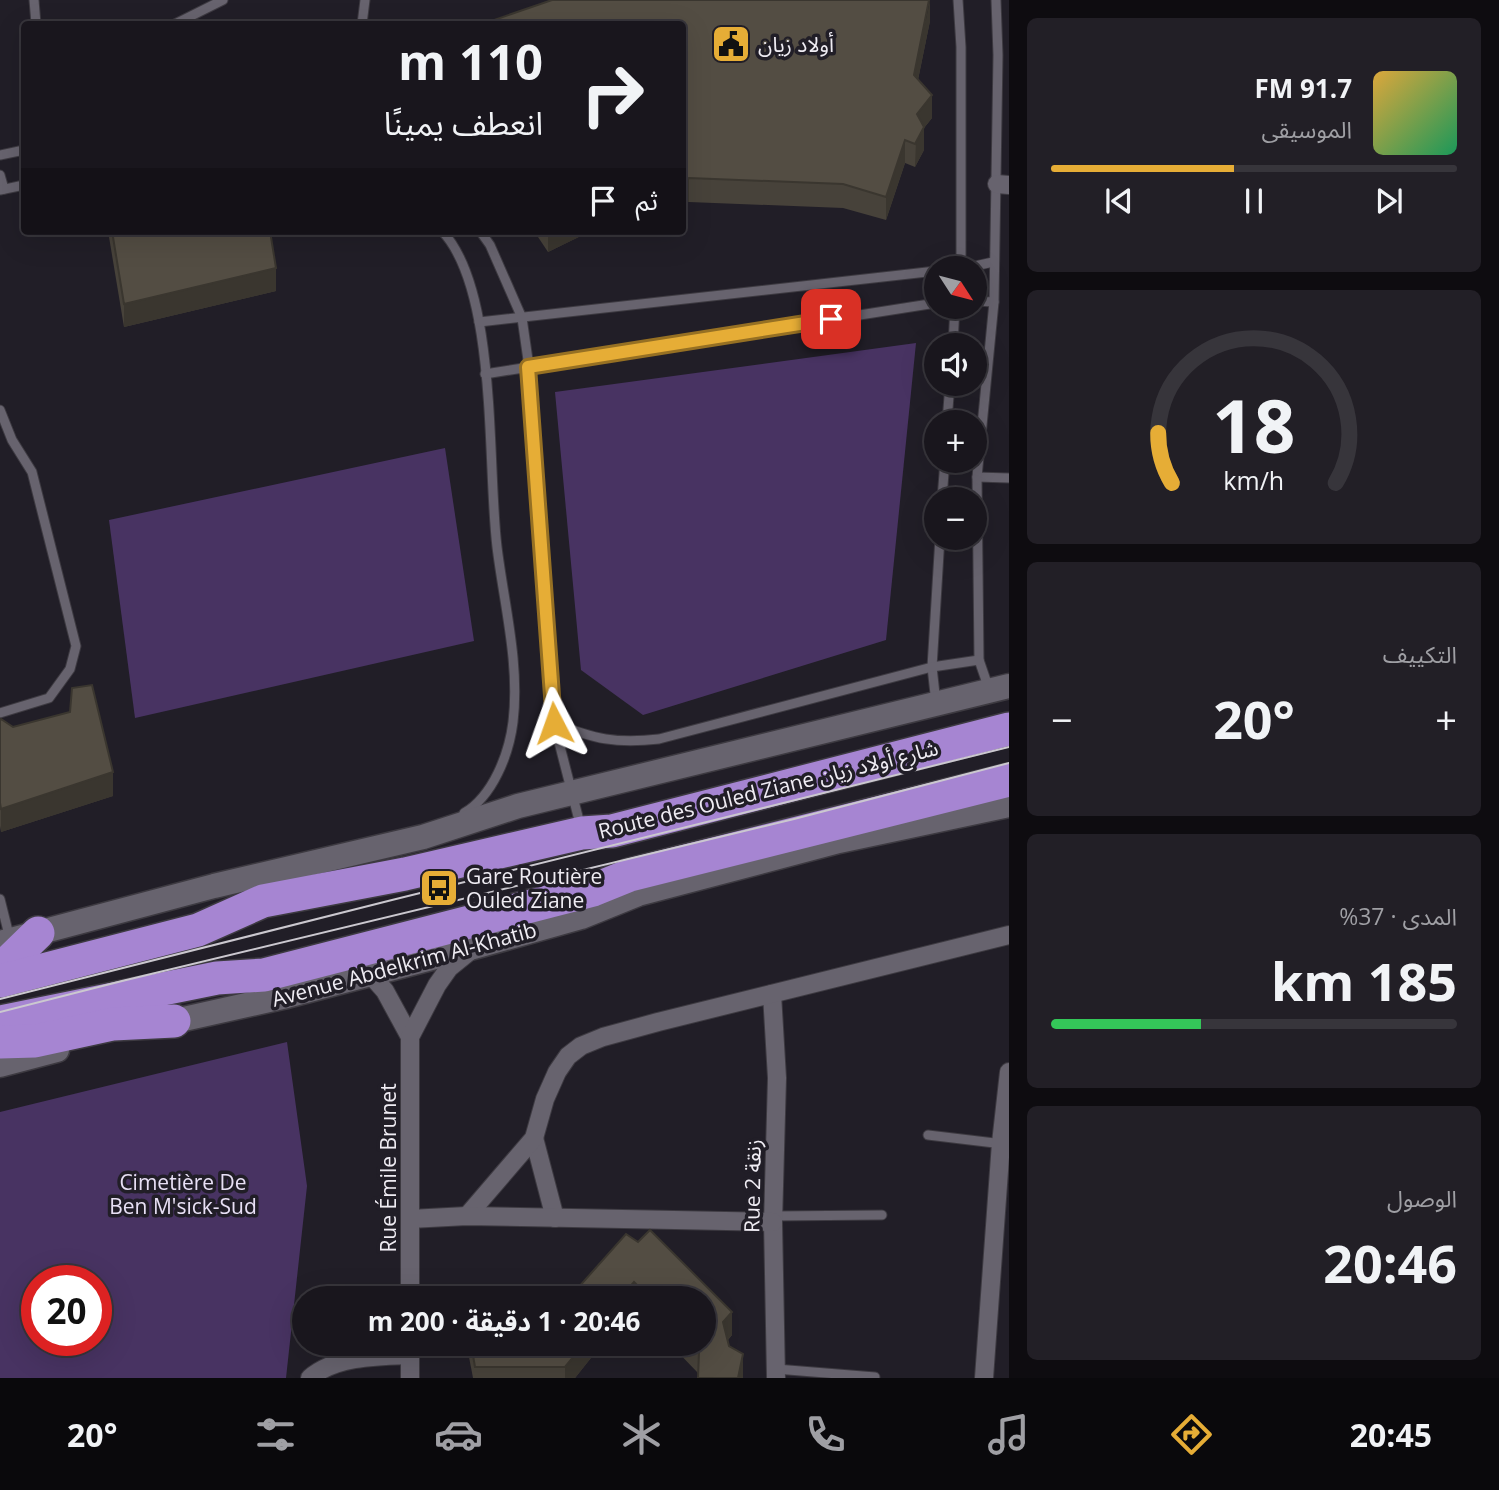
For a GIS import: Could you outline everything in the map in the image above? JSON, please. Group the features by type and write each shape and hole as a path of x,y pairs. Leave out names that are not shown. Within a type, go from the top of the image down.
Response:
{"highway":[{"name":"Route des Ouled Ziane شارع أولاد زيان","path":"0,981 198,930 263,901 405,874 582,833 612,831 1009,729"},
{"path":"0,1022 216,978 264,975 587,904 644,872 1009,780"},
{"path":"0,1042 35,1041 113,1024 173,1021"}],"street":[{"path":"12,947 214,886 423,837 518,806 999,688"},
{"name":"Avenue Abdelkrim Al-Khatib","path":"0,1065 173,1021 287,996 474,947 587,904 638,894 839,841 1009,804"},
{"path":"467,1216 534,1138 545,1099 557,1072 568,1056 581,1046 658,1022 1009,935"},
{"name":"Rue Émile Brunet","path":"410,1286 410,1037 449,968 474,947"},
{"name":"Rue Émile Brunet","path":"370,974 385,990 410,1037"},
{"name":"Rue 2 زنقة","path":"772,994 777,1078 774,1219 776,1373"},
{"path":"984,1378 1009,1072"},
{"path":"534,1138 555,1218"},
{"path":"410,1219 467,1216 774,1219"},
{"path":"310,1378 323,1369 340,1363 379,1356"},
{"path":"410,1356 410,1378"}],"lane":[{"path":"33,0 36,21"},
{"path":"181,21 223,0"},
{"path":"362,21 365,0"},
{"path":"958,0 964,256"},
{"path":"996,0 1003,184 993,262 994,302 977,477 979,660 999,688"},
{"path":"0,155 21,151"},
{"path":"0,175 2,189 21,186"},
{"path":"423,837 471,809 485,795 503,761 513,722 514,676 497,545 479,322 467,274 446,235"},
{"path":"483,235 490,245 522,318 528,367 554,723 582,833"},
{"path":"987,263 993,262"},
{"path":"479,322 924,272"},
{"path":"987,302 994,302"},
{"path":"485,374 924,305"},
{"path":"0,410 12,440 32,472 76,646 69,669 49,698 0,713"},
{"path":"977,477 1009,478"},
{"path":"936,704 932,667 939,550"},
{"path":"554,723 600,739 628,743 659,739 932,667 979,660"},
{"path":"0,899 12,947"},
{"path":"928,1135 1005,1144"},
{"path":"774,1219 883,1215"},
{"path":"776,1373 875,1377"}],"green space":[{"path":"916,343 886,640 643,715 581,670 555,392"},
{"path":"445,448 474,641 135,718 109,520"},
{"name":"Cimetière De Ben M'sick-Sud","path":"287,1042 307,1186 296,1286 292,1286 292,1323 286,1378 0,1378 0,1112"}],"building":[{"path":"552,0 929,0 914,75 932,95 917,114 924,127 915,144 905,140 886,197 843,184 686,179 686,21 494,20"},
{"path":"113,235 271,235 276,268 124,304"},
{"path":"92,685 113,772 1,809 1,719 13,727 70,712 72,688"},
{"path":"650,1230 706,1286 638,1286 634,1282 630,1286 580,1286 626,1234 638,1242"},
{"path":"716,1296 732,1312 723,1322 729,1346 743,1354 738,1378 698,1378 699,1356 716,1356"},
{"path":"473,1356 574,1356 565,1367 475,1367"}],"tram line":[{"path":"0,999 1009,747"},
{"path":"0,1012 794,819 1009,763"}],"place":[{"name":"أولاد زيان","path":"731,44"},
{"name":"Gare Routière Ouled Ziane","path":"439,888"}],"route":[{"path":"554,723 528,367 831,319"}]}
